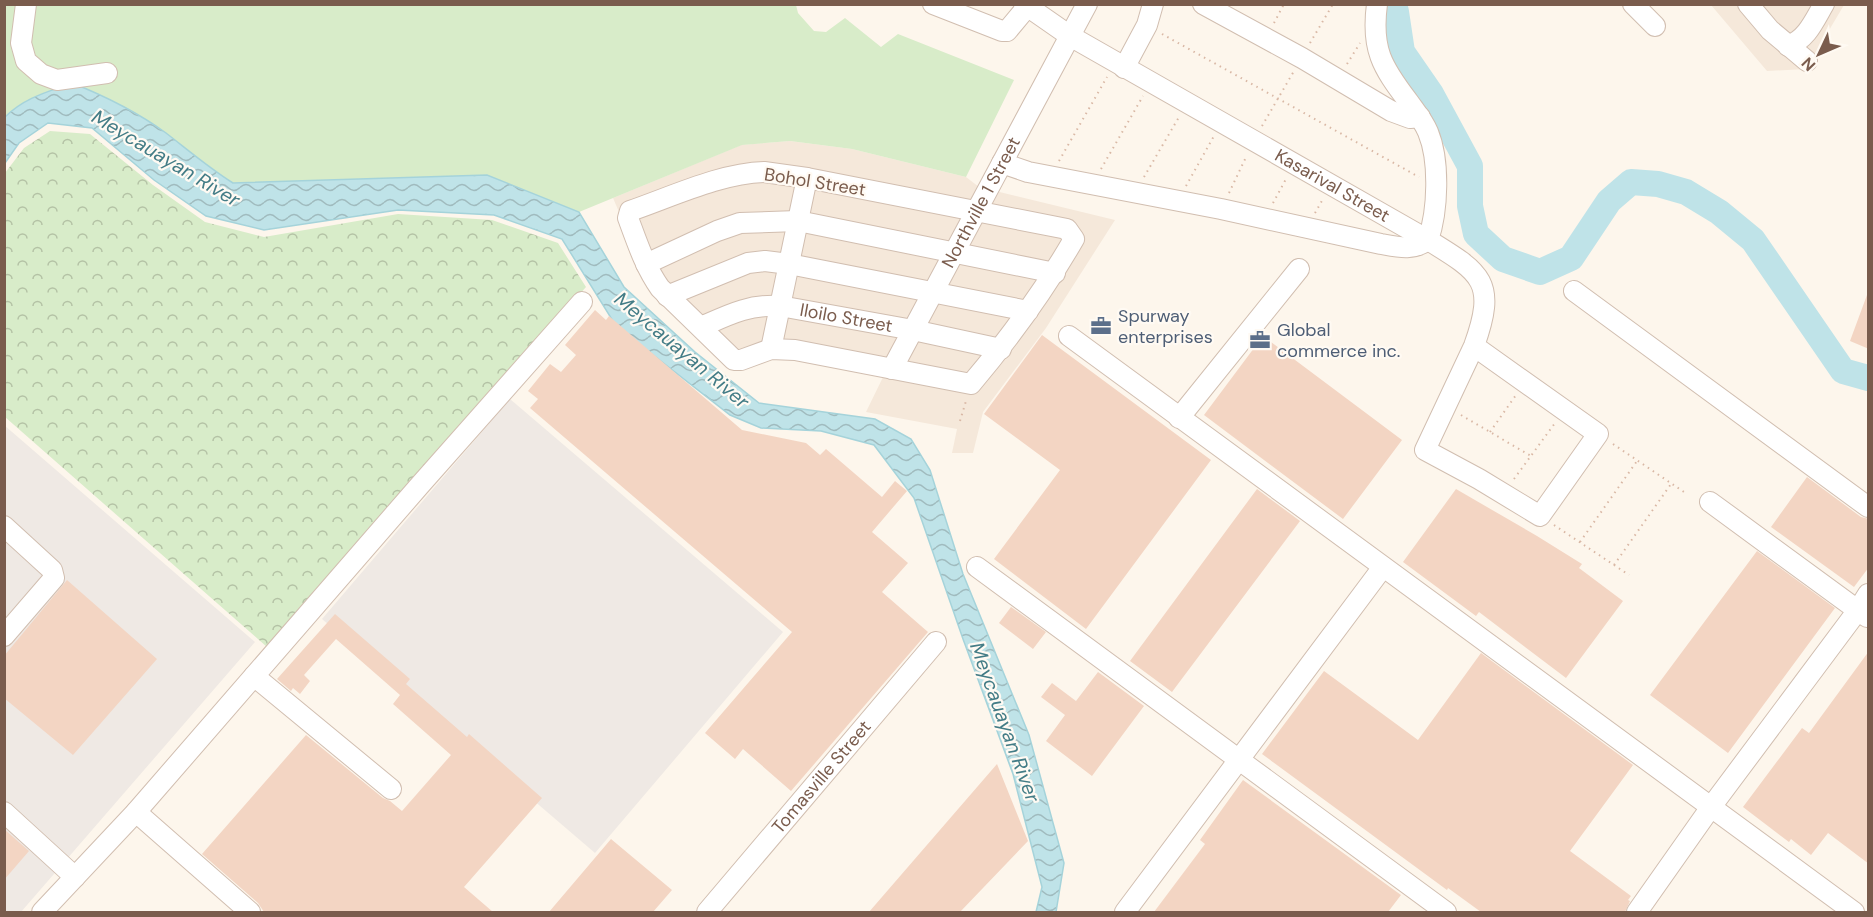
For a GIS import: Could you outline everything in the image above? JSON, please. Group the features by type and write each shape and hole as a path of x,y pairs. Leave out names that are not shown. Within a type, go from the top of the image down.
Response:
{"street":[{"path":"26,4 21,43 26,61 41,74 57,80 107,73"},
{"path":"933,4 1002,31 1007,31 1025,6"},
{"name":"Northville 1 Street","path":"892,369 1087,4"},
{"path":"1119,65 1147,25 1153,4"},
{"path":"1203,4 1401,116 1420,117"},
{"path":"1633,4 1655,26"},
{"path":"1748,4 1770,30 1807,61"},
{"path":"1788,46 1802,39 1824,4"},
{"name":"Kasarival Street","path":"1025,6 1119,65 1428,240 1469,267 1481,283 1485,296 1485,310 1474,346 1425,450 1504,494"},
{"path":"1002,163 1028,172 1221,209 1400,248 1421,246 1428,240 1434,216 1433,150 1428,132 1420,117 1382,63 1377,49 1376,12"},
{"name":"Bohol Street","path":"646,264 628,218 630,211 725,178 748,172 764,172 807,178 1067,229 1074,239 1055,273"},
{"path":"771,349 807,178"},
{"path":"798,221 955,252 1055,273 1001,349 971,384 802,351 771,349 741,360 734,360 667,296 652,277 646,264 717,231 740,223 798,221"},
{"path":"667,296 748,263 765,261 1028,311"},
{"path":"1179,418 1299,269"},
{"path":"1574,291 1869,507"},
{"path":"50,910 75,877 136,812 582,302"},
{"name":"Iloilo Street","path":"701,327 748,307 780,306 913,330 1001,349"},
{"path":"1069,336 1854,912"},
{"path":"1474,346 1598,434 1540,516 1504,494"},
{"path":"1637,912 1711,807 1865,607 1710,502"},
{"path":"4,526 52,570 54,578 4,636"},
{"path":"977,567 1239,760 1437,910"},
{"path":"1125,912 1383,567"},
{"name":"Tomasville Street","path":"707,912 936,642"},
{"path":"254,676 391,789"},
{"path":"4,812 75,877"},
{"path":"136,812 250,912"}],"path":[{"path":"1265,38 1284,4"},
{"path":"1221,209 1254,141 1333,4"},
{"path":"1337,79 1376,12"},
{"path":"1147,25 1435,186"},
{"path":"1050,176 1119,65"},
{"path":"1092,184 1150,83"},
{"path":"1135,193 1187,104"},
{"path":"1178,201 1221,123"},
{"path":"1264,219 1294,164"},
{"path":"1306,228 1331,185"},
{"path":"1490,432 1526,383"},
{"path":"960,422 971,384"},
{"path":"1446,406 1531,456"},
{"path":"1504,494 1563,411"},
{"path":"1598,434 1684,492"},
{"path":"1580,542 1637,460"},
{"path":"1614,565 1671,483"},
{"path":"1540,516 1629,575"}],"shaded area":[{"path":"1711,5 1844,5 1806,69 1767,71"},
{"path":"790,141 852,149 966,177 979,187 1115,220 1046,328 983,412 973,453 952,453 957,429 866,412 885,373 778,353 736,367 647,277 613,198 741,145"},
{"path":"510,399 783,632 595,853 322,619"},
{"path":"4,425 255,642 21,912 4,912"}],"green space":[{"path":"4,5 796,5 798,13 814,31 826,32 845,18 881,47 898,34 1014,80 966,177 852,149 790,141 742,145 579,212 487,175 233,183 72,83 28,100 5,117"},
{"path":"50,131 90,134 153,185 205,222 264,237 398,214 492,220 558,243 586,287 267,647 5,417 5,173 24,148"}],"water":[{"name":"Meycauayan River","path":"72,83 144,118 233,183 487,175 579,212 624,287 695,352 759,403 875,419 911,439 930,470 963,574 1029,735 1064,863 1056,912 1036,912 1042,887 1013,774 914,498 874,445 821,431 761,428 730,415 616,326 562,239 494,215 398,210 264,230 206,216 154,180 92,128 48,123 19,143 5,163 5,117 28,100"}],"building":[{"path":"1867,295 1869,295 1869,349 1850,341"},
{"path":"595,310 606,320 609,316 742,430 806,443 820,455 826,449 882,497 895,481 907,491 872,532 908,563 882,592 928,632 791,791 743,749 735,759 705,733 792,632 530,408 538,399 528,391 550,364 561,372 576,355 565,345"},
{"path":"1042,335 1211,460 1086,629 994,559 1060,470 984,414"},
{"path":"1263,336 1402,440 1343,519 1204,415"},
{"path":"1807,477 1861,517 1869,519 1869,567 1854,587 1771,527"},
{"path":"1257,489 1300,521 1172,692 1130,661"},
{"path":"1456,489 1582,564 1579,568 1623,601 1566,678 1479,612 1476,616 1403,562"},
{"path":"1757,551 1835,608 1728,753 1650,695"},
{"path":"67,580 157,659 73,755 4,698 4,656"},
{"path":"1011,607 1046,632 1033,649 999,623"},
{"path":"335,614 410,679 406,684 467,737 469,734 542,798 464,887 493,912 264,912 258,903 202,854 306,735 402,811 451,755 393,704 400,695 336,639 304,675 310,681 300,694 293,688 291,691 277,679"},
{"path":"1869,651 1869,864 1828,833 1811,855 1791,839 1789,842 1743,807 1802,728 1809,733"},
{"path":"1481,653 1633,765 1570,851 1631,896 1625,912 1481,912 1448,888 1447,890 1262,754 1324,671 1418,740"},
{"path":"1098,672 1144,706 1092,776 1046,741 1065,715 1041,697 1052,683 1076,701"},
{"path":"997,764 1028,841 960,912 869,912"},
{"path":"1243,780 1401,895 1388,912 1154,912 1205,844 1200,840"},
{"path":"4,829 29,851 4,880"},
{"path":"611,839 672,890 653,912 549,912"}],"waterway":[{"path":"1394,4 1402,52 1431,94 1470,166 1470,206 1476,234 1503,259 1540,272 1571,258 1609,201 1631,182 1658,184 1686,192 1719,212 1753,240 1843,371 1868,378"}],"place":[{"name":"Spurway enterprises","path":"1101,326"},
{"name":"Global commerce inc.","path":"1260,340"}]}
